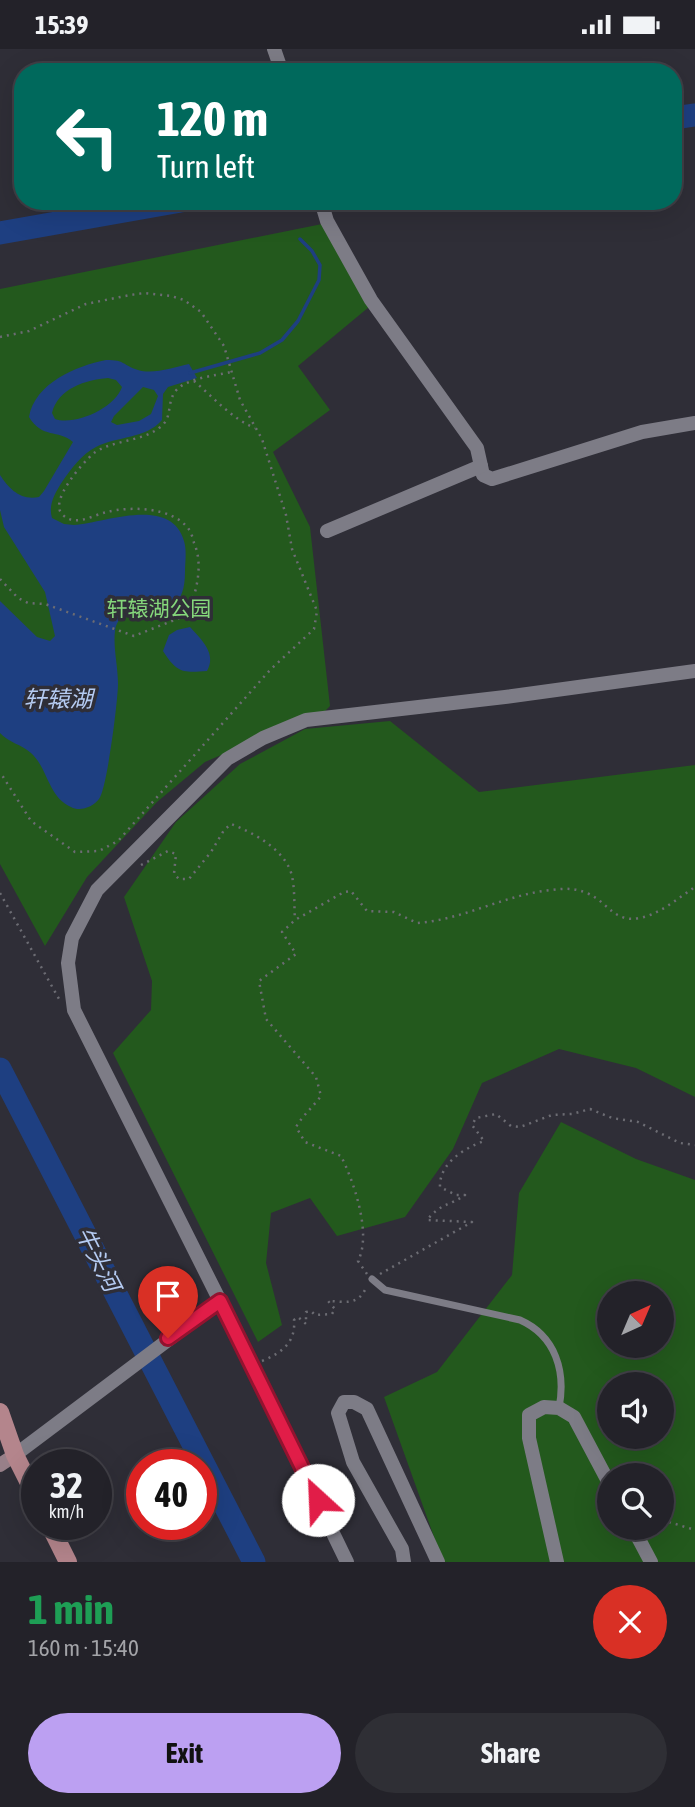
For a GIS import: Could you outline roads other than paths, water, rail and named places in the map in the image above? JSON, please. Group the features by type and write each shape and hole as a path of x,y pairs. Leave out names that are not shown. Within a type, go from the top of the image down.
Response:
{"main road":[{"path":"0,1412 7,1460 21,1478"},
{"path":"57,1540 68,1562"}],"street":[{"path":"324,210 327,221 371,300 477,448 484,475 492,478 642,432 695,423"},
{"path":"327,531 481,466"},
{"path":"347,1562 75,1010 68,963 72,938 97,890 227,759 263,738 306,720 695,671"},
{"path":"7,1460 220,1301"},
{"path":"404,1562 402,1549 354,1462 338,1413 344,1402 354,1402 367,1409 438,1562"},
{"path":"557,1562 529,1438 529,1415 544,1407 559,1408 574,1417 598,1463"},
{"path":"639,1540 651,1562"}],"lane":[{"path":"372,1279 385,1290 533,1325 549,1342 558,1361 562,1390 559,1408"}],"water":[{"name":"轩辕湖","path":"106,360 150,372 189,364 197,378 168,387 163,394 162,420 148,431 104,443 86,454 73,467 55,495 52,518 74,525 135,515 166,519 177,527 184,541 185,572 182,592 175,604 165,609 129,613 120,619 115,631 118,693 105,779 99,799 86,808 78,809 57,796 31,753 0,733 0,601 37,637 50,641 55,636 45,592 4,527 0,510 0,475 16,493 39,497 73,442 34,424 29,417 33,405 39,395 58,378","holes":["108,378 116,380 122,387 111,402 83,417 73,420 55,419 52,413 55,404 67,391 82,383","143,387 154,390 158,396 151,414 139,421 117,425 111,422"]},
{"path":"190,627 209,653 210,665 207,671 181,670 172,664 163,651 169,635"}],"waterway":[{"path":"682,117 695,115"},
{"path":"0,233 130,210"},
{"path":"190,373 260,353 282,340 298,321 319,280 320,265 312,251 300,239"},
{"name":"牛头河","path":"0,1069 254,1562"}],"park label":[{"name":"轩辕湖公园","path":"159,608"}]}
